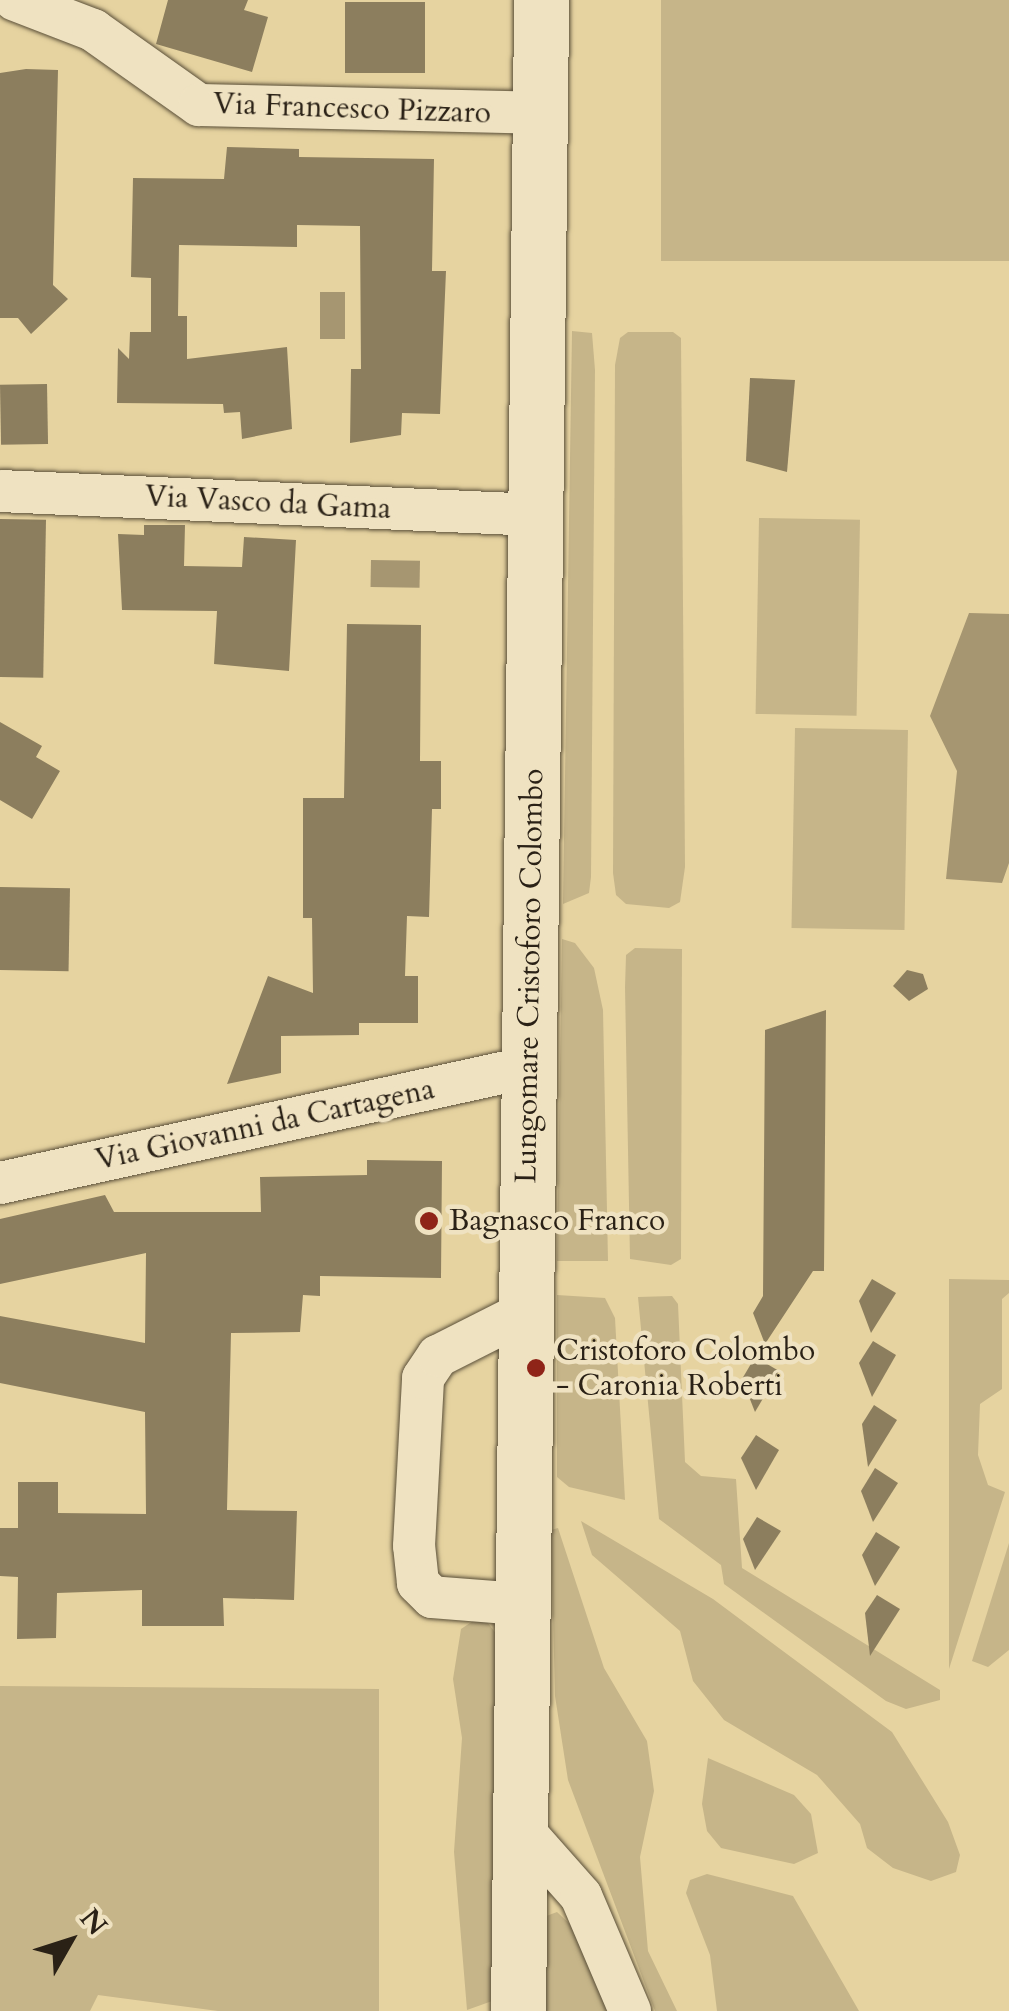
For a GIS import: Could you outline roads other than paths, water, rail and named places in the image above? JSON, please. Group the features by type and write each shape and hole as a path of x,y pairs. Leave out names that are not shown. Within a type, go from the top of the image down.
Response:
{"main road":[{"name":"Lungomare Cristoforo Colombo","path":"518,2011 540,0"}],"street":[{"name":"Via Francesco Pizzaro","path":"16,0 93,30 200,105 539,113"},
{"name":"Via Vasco da Gama","path":"0,491 536,514"},
{"name":"Via Giovanni da Cartagena","path":"0,1183 529,1068"},
{"path":"520,1604 432,1597 418,1583 414,1546 423,1378 438,1356 526,1312"},
{"path":"520,1827 581,1896 630,2011"}],"place":[{"name":"Bagnasco Franco","path":"429,1221"},
{"name":"Cristoforo Colombo - Caronia Roberti","path":"536,1368"}]}
